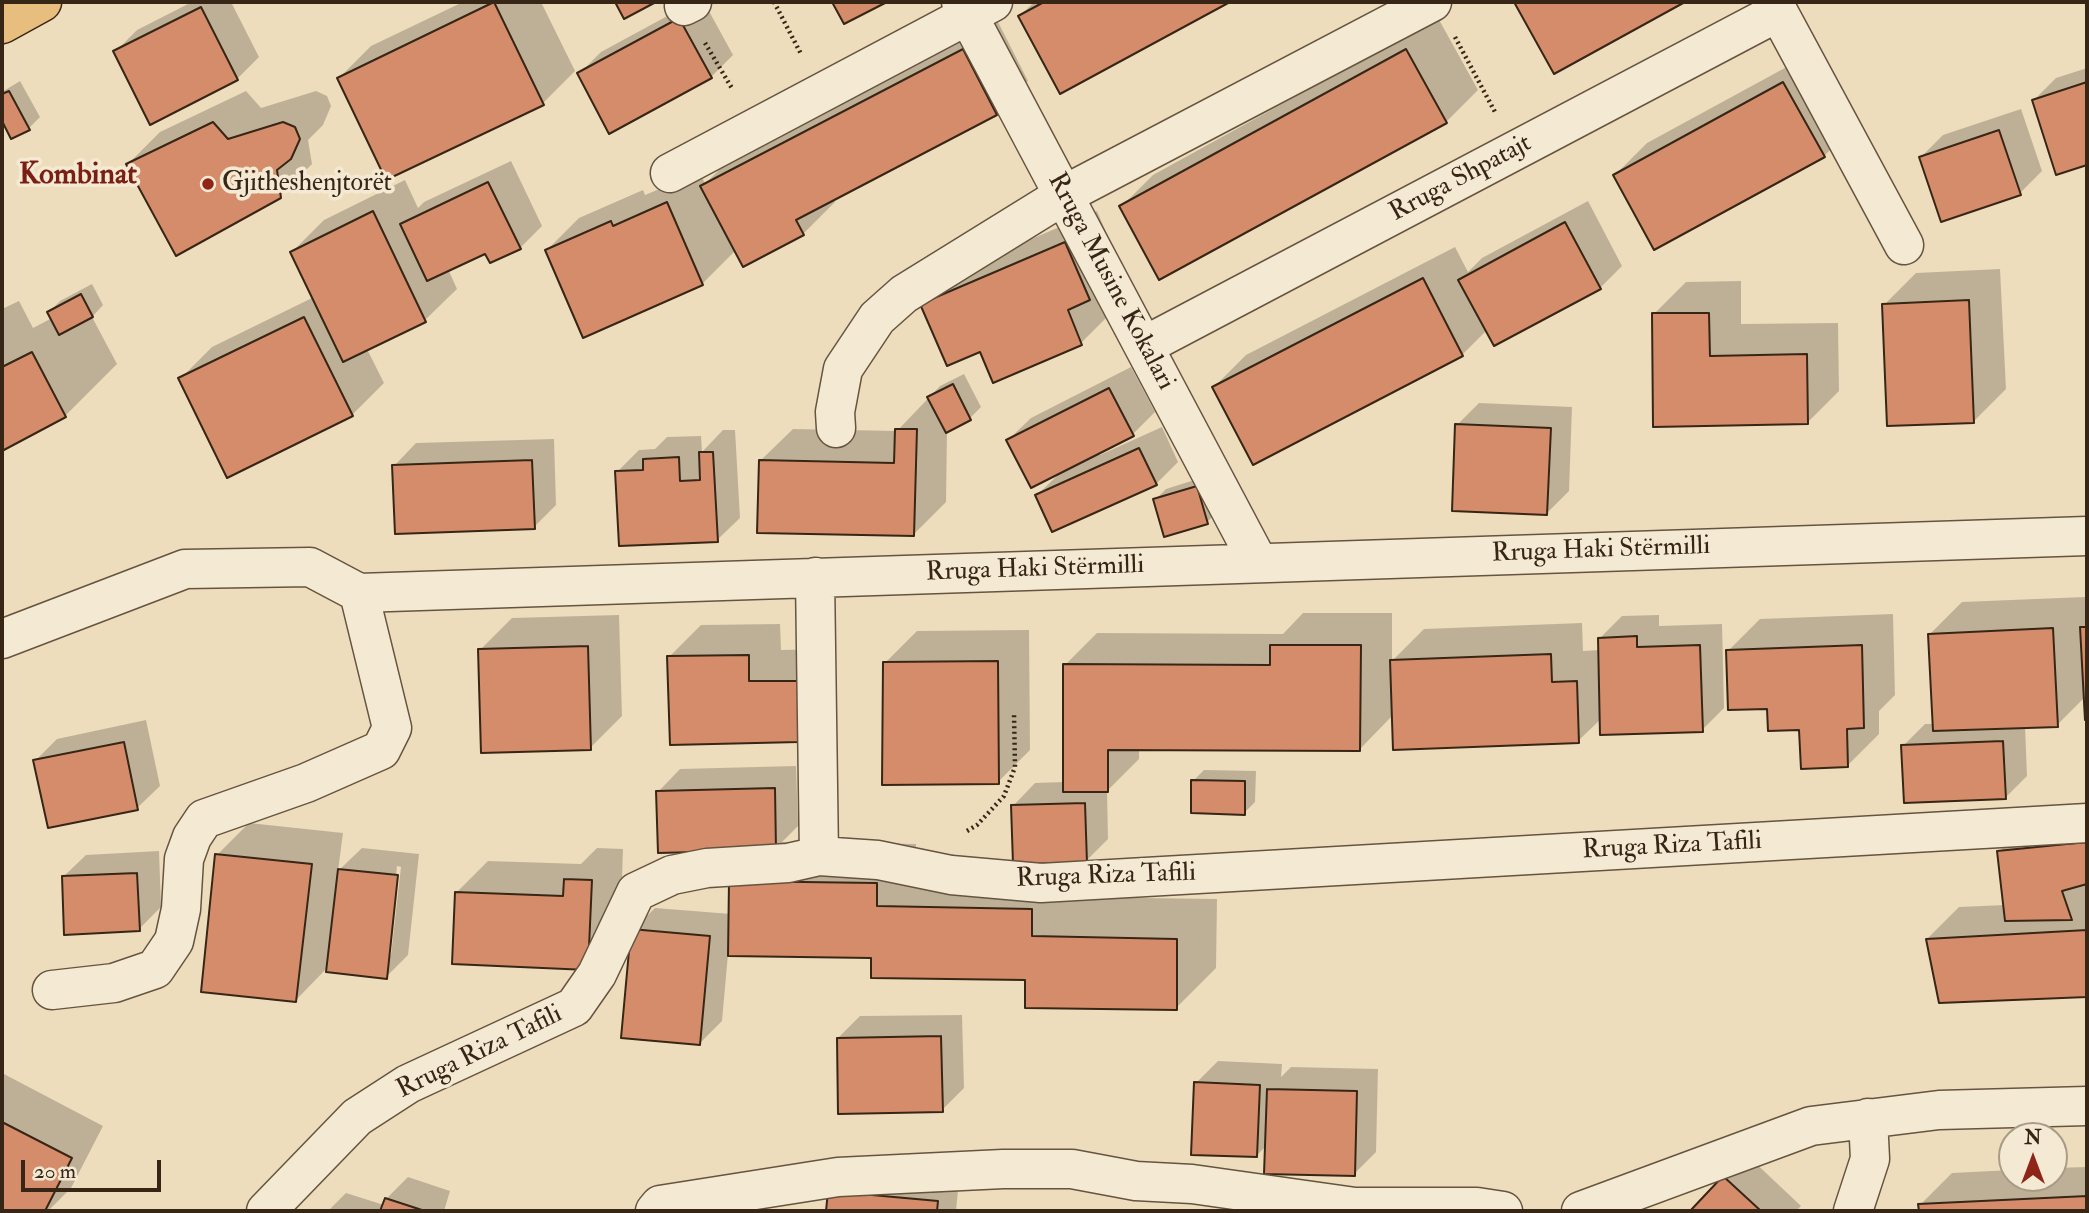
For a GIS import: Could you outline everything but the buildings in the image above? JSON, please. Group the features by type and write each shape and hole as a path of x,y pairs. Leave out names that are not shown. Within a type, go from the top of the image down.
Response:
{"main road":[{"path":"2,24 43,2"}],"street":[{"path":"670,173 974,6"},
{"name":"Rruga Musine Kokalari","path":"974,6 1064,195 1258,562"},
{"path":"1775,7 1904,244"},
{"name":"Rruga Shpatajt","path":"1144,346 1515,151 1775,7"},
{"path":"836,428 835,412 843,369 877,318 904,294 1064,195 1440,13"},
{"name":"Rruga Haki Stërmilli","path":"359,593 2087,536"},
{"path":"2,639 185,569 310,566 359,593 392,728 381,750 306,783 204,819 192,837 184,859 181,909 174,941 155,969 114,983 52,990"},
{"path":"815,577 819,856"},
{"name":"Rruga Riza Tafili","path":"266,1211 358,1118 388,1097 408,1084 574,1007 597,974 636,892 672,875 708,868 788,863 819,856 878,860 951,875 1041,883 2087,823"},
{"path":"1581,1211 1811,1126 1939,1110 2087,1106"},
{"path":"1853,1211 1870,1159 1868,1118"},
{"path":"655,1211 660,1205 838,1177 1003,1169 1072,1169 1136,1181 1192,1184 1355,1207 1477,1207 1503,1211"}],"path":[{"path":"774,2 801,53"},
{"path":"1440,13 1515,151"},
{"path":"1004,796 1015,767 1014,713"}],"place":[{"name":"Gjitheshenjtorët","path":"208,184"}],"district":[{"name":"Kombinat","path":"78,177"}]}
